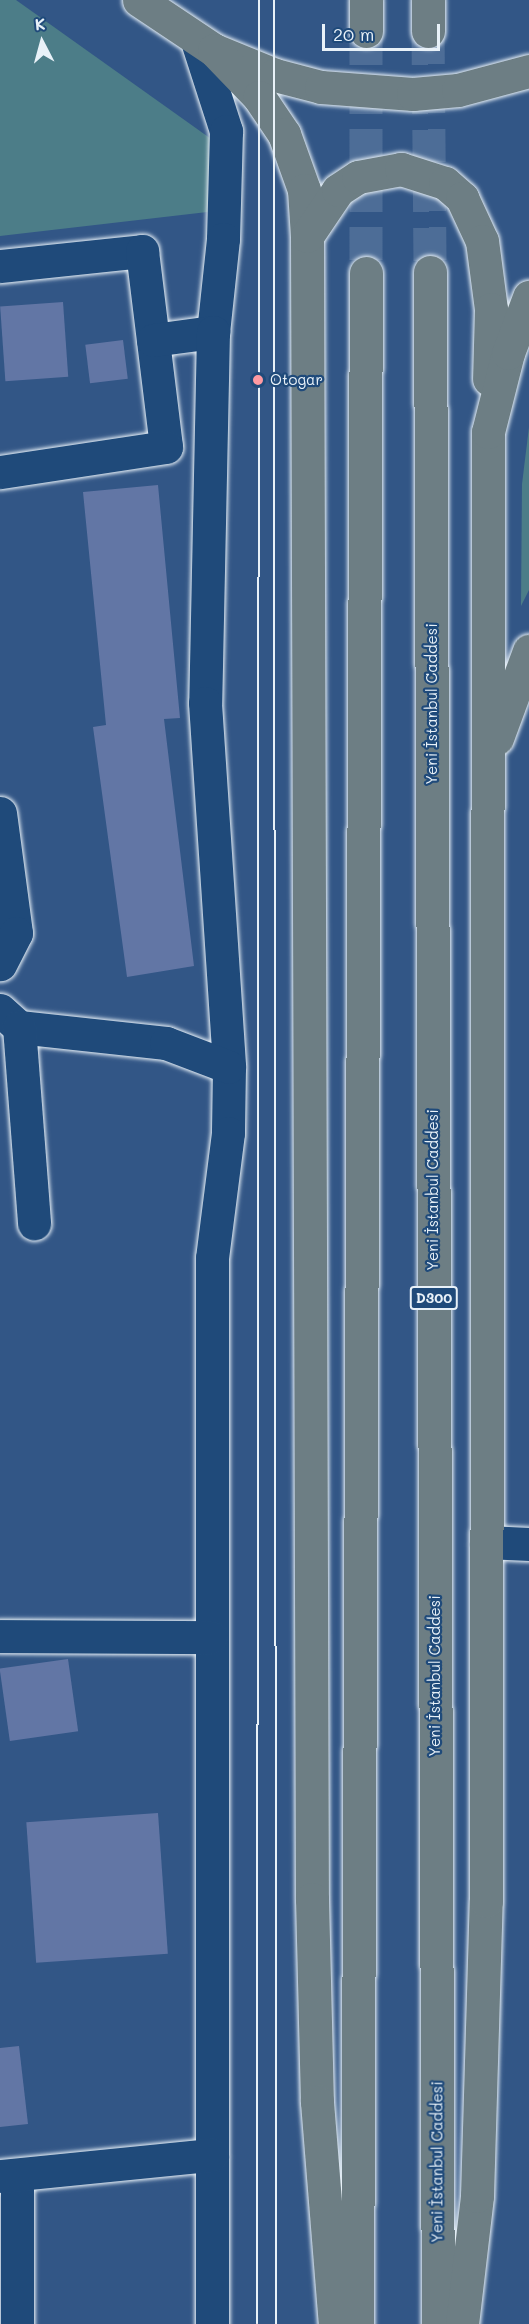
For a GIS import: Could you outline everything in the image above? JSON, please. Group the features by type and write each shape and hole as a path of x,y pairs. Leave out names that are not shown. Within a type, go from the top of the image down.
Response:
{"highway":[{"path":"139,0 205,46 259,97 284,134 304,190 307,236 312,1899 316,2102 335,2324"},
{"path":"205,46 275,75 368,93 458,90 529,71"},
{"path":"307,236 338,190 358,177 401,170 425,174 445,183 462,198 482,241 491,309 488,432 486,1901 477,2196 462,2324"},
{"name":"Yeni İstanbul Caddesi","path":"430,272 438,2324"},
{"path":"357,2324 366,273"},
{"path":"488,432 508,353 529,297"},
{"path":"488,781 498,733 529,651"}],"street":[{"path":"205,46 226,131 223,239 213,332 205,703 229,1067 228,1132 212,1258 212,2324"},
{"path":"0,266 142,251 166,447 0,472"},
{"path":"153,340 213,332"},
{"path":"0,813 16,933 0,964"},
{"path":"34,1223 10,1019 166,1044 229,1067"},
{"path":"486,1542 529,1544"},
{"path":"0,1636 211,1637"},
{"path":"17,2324 8,2175 212,2155"}],"green space":[{"path":"0,0 16,0 214,141 216,211 0,236"},
{"path":"529,427 529,590 521,606 522,484"}],"building":[{"path":"63,302 68,377 5,381 0,306"},
{"path":"123,340 128,379 90,383 85,345"},
{"path":"158,485 180,718 164,719 194,966 127,977 93,727 106,725 83,492"},
{"path":"68,1659 78,1731 10,1741 0,1669"},
{"path":"158,1813 168,1954 36,1963 26,1822"},
{"path":"19,2046 28,2124 0,2127 0,2048"}],"tunnel":[{"path":"366,31 366,273"},
{"path":"428,31 430,272"}],"tram line":[{"path":"257,2324 259,0"},
{"path":"274,0 277,2324"}],"place":[{"name":"Otogar","path":"258,380"}]}
